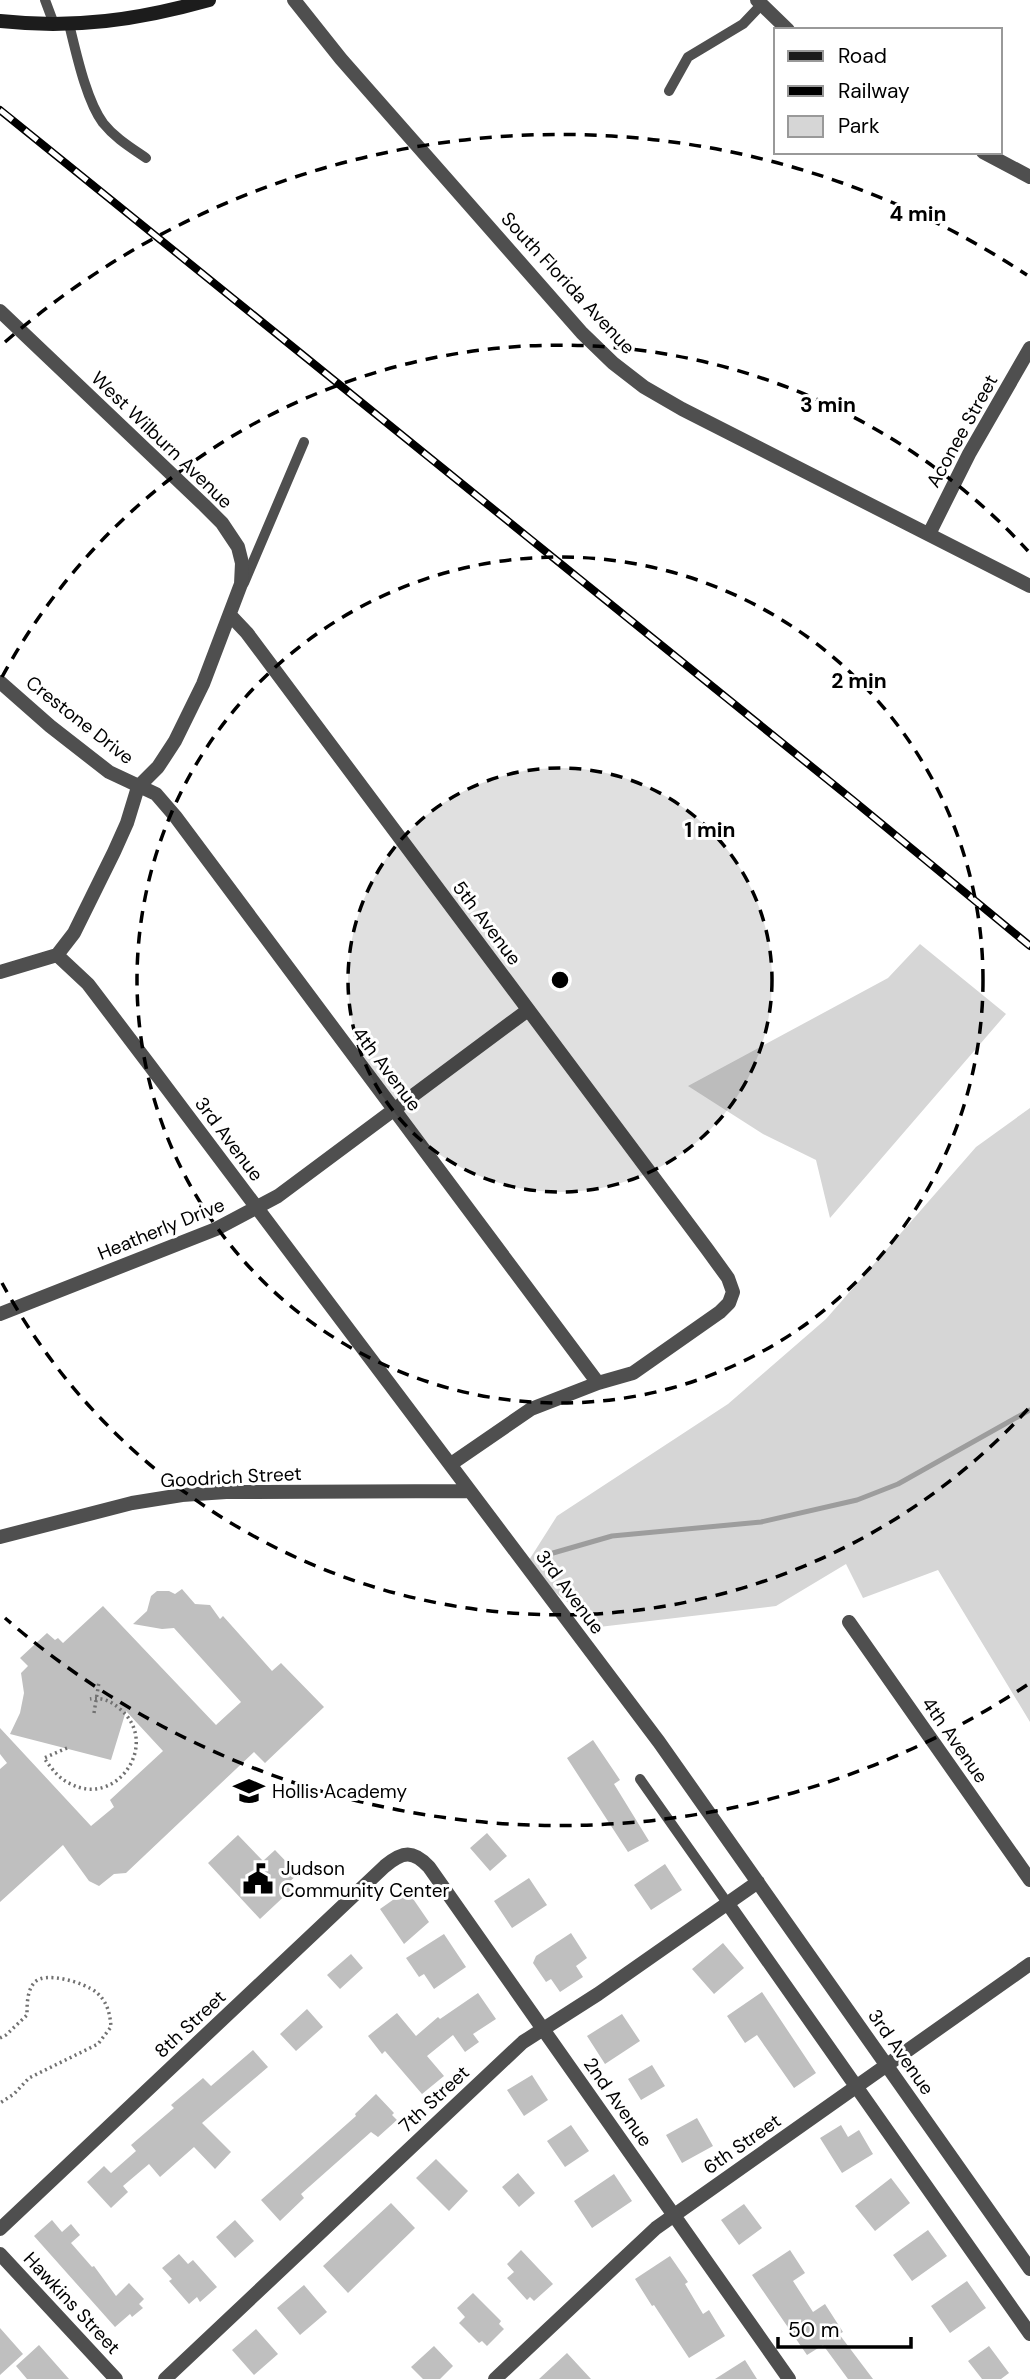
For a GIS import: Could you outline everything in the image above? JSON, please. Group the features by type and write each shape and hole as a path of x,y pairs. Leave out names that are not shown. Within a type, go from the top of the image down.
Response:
{"main road":[{"path":"0,21 89,24 142,17 209,0"}],"street":[{"name":"South Florida Avenue","path":"294,0 341,59 539,286 613,363 644,387 682,409 1030,586"},
{"path":"760,2 786,28"},
{"path":"987,154 1030,177"},
{"name":"West Wilburn Avenue","path":"0,311 222,523 238,547 242,563 241,584 203,684 175,741 158,767 138,787 127,823 114,852 74,933 57,955"},
{"name":"Aconee Street","path":"929,534 969,454 1030,348"},
{"name":"5th Avenue","path":"230,615 255,644 728,1278 733,1292 729,1303 720,1312 633,1373 598,1383"},
{"name":"Crestone Drive","path":"0,682 109,772 138,787"},
{"name":"4th Avenue","path":"138,787 156,794 175,816 598,1383"},
{"path":"0,972 57,955"},
{"name":"3rd Avenue","path":"57,955 88,984 659,1742 1030,2269"},
{"name":"Heatherly Drive","path":"0,1314 216,1228 278,1196 528,1010"},
{"path":"451,1464 531,1409 598,1383"},
{"name":"Goodrich Street","path":"0,1537 132,1503 182,1495 226,1492 469,1491"},
{"name":"4th Avenue","path":"849,1622 1030,1880"},
{"name":"2nd Avenue","path":"410,1854 419,1857 429,1867 789,2379"},
{"name":"8th Street","path":"0,2229 385,1866 394,1858 410,1854"},
{"name":"7th Street","path":"164,2379 523,2042 758,1882"},
{"path":"728,1904 1030,2334"},
{"name":"6th Street","path":"495,2379 656,2228 1030,1964"},
{"name":"Hawkins Street","path":"0,2253 117,2379"}],"lane":[{"path":"45,0 62,24 102,121 119,140 146,158"},
{"path":"669,91 688,57 743,24 760,2"},
{"path":"230,615 304,442"},
{"path":"640,1779 728,1904"}],"path":[{"path":"94,1713 93,1698 99,1682"},
{"path":"66,1748 44,1758 59,1776 84,1789 109,1785 130,1765 137,1742 128,1716 100,1697 93,1698"},
{"path":"0,2038 27,2015 27,2000 34,1983 43,1977 67,1979 96,1991 109,2009 111,2026 98,2044 29,2078 15,2094 0,2103"}],"green space":[{"path":"920,944 1006,1014 830,1218 816,1160 763,1134 688,1086 888,978"},
{"path":"1030,1108 1030,1722 938,1570 863,1598 846,1564 776,1606 599,1627 524,1568 557,1516 728,1404 826,1319 976,1147"}],"building":[{"path":"182,1589 195,1604 210,1605 220,1619 223,1616 272,1671 281,1663 324,1707 265,1763 254,1752 126,1873 114,1874 99,1886 89,1881 63,1845 0,1902 0,1769 7,1763 0,1754 0,1728 91,1826 114,1807 110,1800 163,1751 126,1711 111,1760 10,1734 20,1713 24,1693 21,1673 28,1666 20,1658 47,1633 63,1643 103,1606 216,1725 241,1702 174,1628 162,1629 133,1624 147,1611 151,1596 157,1591 175,1594"},
{"path":"593,1740 620,1780 614,1784 649,1841 628,1852 567,1758"},
{"path":"487,1833 507,1856 490,1871 470,1848"},
{"name":"Judson Community Center","path":"238,1835 263,1861 275,1850 298,1874 287,1884 292,1889 260,1919 208,1863"},
{"path":"665,1864 682,1890 651,1910 634,1885"},
{"path":"529,1878 547,1905 512,1928 494,1901"},
{"path":"407,1890 429,1922 404,1944 380,1909"},
{"path":"571,1933 587,1958 576,1966 583,1977 560,1992 551,1979 546,1982 533,1963 536,1956"},
{"path":"444,1934 466,1967 434,1989 424,1974 419,1977 406,1958"},
{"path":"723,1943 744,1968 714,1994 692,1969"},
{"path":"351,1954 363,1968 340,1989 327,1975"},
{"path":"762,1992 816,2073 794,2088 757,2035 745,2043 727,2016"},
{"path":"478,1993 496,2019 473,2034 479,2042 465,2052 453,2035 427,2056 444,2076 422,2094 385,2051 382,2054 368,2036 397,2013 416,2036 438,2017 440,2019"},
{"path":"307,2009 323,2027 296,2051 280,2034"},
{"path":"622,2014 640,2041 605,2064 587,2036"},
{"path":"253,2050 268,2067 202,2123 231,2152 215,2169 194,2147 160,2177 149,2164 123,2186 128,2192 111,2208 87,2182 104,2166 111,2173 136,2151 131,2145 174,2108 171,2105 203,2078 211,2086"},
{"path":"652,2065 665,2086 641,2100 628,2079"},
{"path":"532,2075 548,2100 524,2116 507,2090"},
{"path":"376,2094 397,2120 378,2137 371,2132 301,2194 304,2198 280,2221 261,2200 356,2116"},
{"path":"697,2118 713,2146 682,2163 666,2135"},
{"path":"571,2125 589,2151 565,2167 547,2141"},
{"path":"841,2125 848,2137 859,2130 873,2154 842,2173 820,2138"},
{"path":"436,2159 468,2191 449,2211 416,2178"},
{"path":"518,2173 535,2193 519,2207 502,2187"},
{"path":"614,2174 632,2201 592,2228 574,2201"},
{"path":"891,2178 910,2203 875,2231 855,2206"},
{"path":"391,2203 415,2228 348,2293 323,2266"},
{"path":"744,2204 762,2228 739,2245 721,2220"},
{"path":"52,2220 62,2232 71,2224 80,2235 71,2243 92,2267 94,2266 116,2296 129,2283 144,2299 139,2304 143,2308 132,2317 130,2314 115,2327 34,2236"},
{"path":"235,2220 254,2241 235,2258 216,2237"},
{"path":"928,2230 947,2256 912,2281 893,2255"},
{"path":"521,2250 553,2284 534,2301 530,2297 527,2300 507,2278 514,2272 507,2264"},
{"path":"790,2250 805,2273 793,2281 813,2312 825,2304 843,2332 839,2334 873,2379 848,2379 823,2345 807,2355 752,2275"},
{"path":"179,2254 188,2264 193,2260 217,2287 200,2302 197,2297 189,2304 169,2281 172,2279 162,2268"},
{"path":"670,2256 688,2282 685,2284 703,2314 709,2310 725,2336 689,2358 635,2279"},
{"path":"967,2281 986,2308 950,2333 931,2306"},
{"path":"304,2285 327,2312 300,2335 277,2308"},
{"path":"473,2293 501,2321 499,2324 504,2329 487,2346 482,2341 479,2343 459,2323 465,2317 457,2308"},
{"path":"0,2328 23,2354 0,2375"},
{"path":"256,2329 278,2354 254,2375 232,2350"},
{"path":"39,2345 69,2379 27,2379 16,2366"},
{"path":"434,2346 453,2366 440,2379 423,2379 411,2367"},
{"path":"989,2346 1009,2373 1001,2379 982,2379 968,2361"},
{"path":"567,2353 591,2379 539,2379"},
{"path":"745,2360 757,2379 715,2379"}],"waterway":[{"path":"553,1553 612,1536 761,1522 857,1500 898,1484 1030,1410"}],"railway":[{"path":"0,110 1030,946"}],"place":[{"name":"Hollis Academy","path":"249,1791"},
{"name":"Judson Community Center","path":"258,1879"}]}
